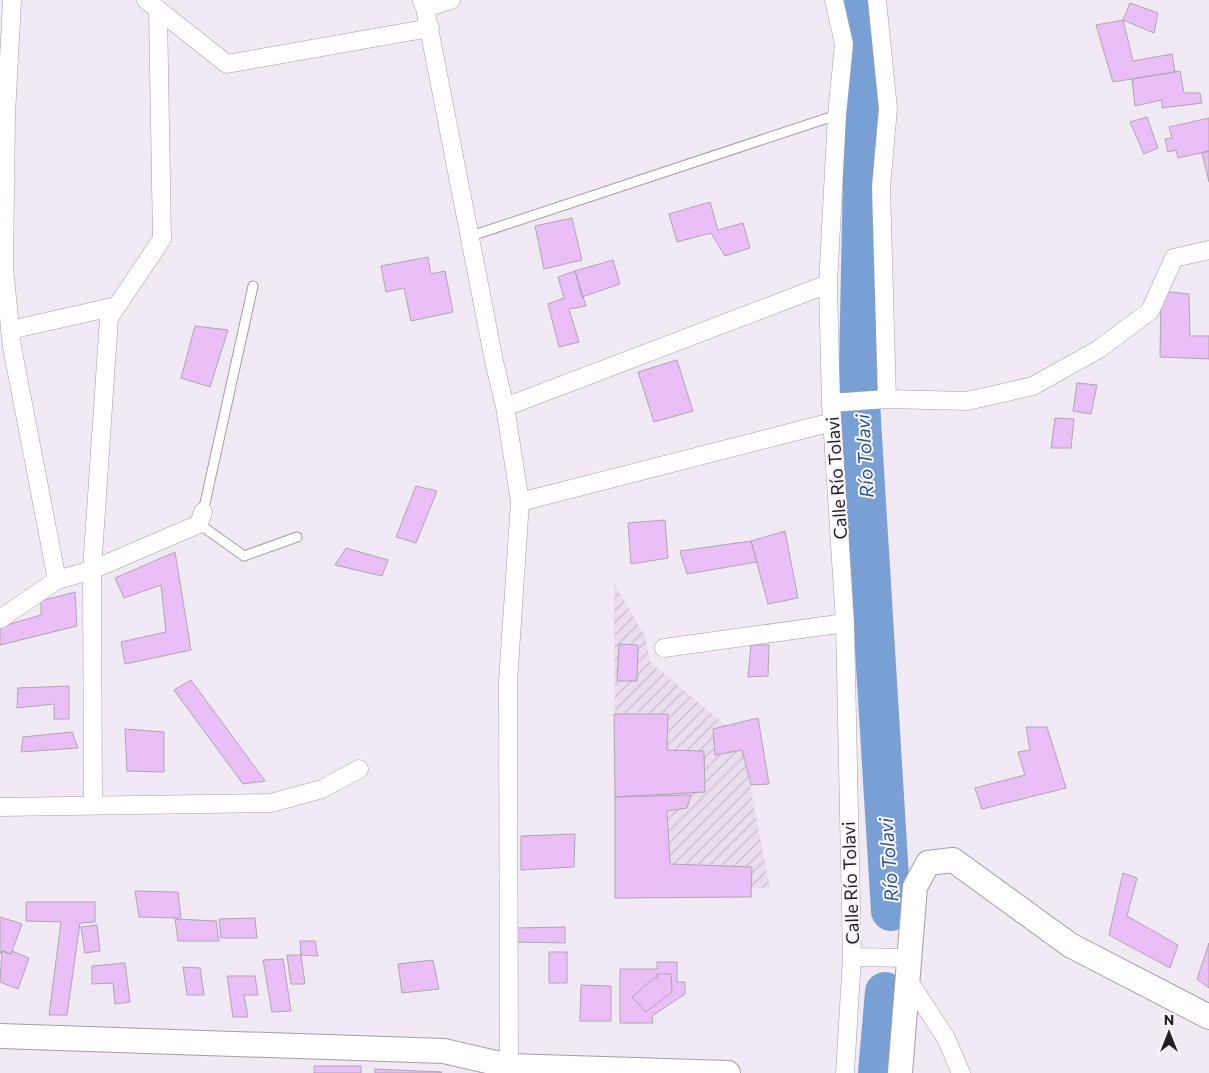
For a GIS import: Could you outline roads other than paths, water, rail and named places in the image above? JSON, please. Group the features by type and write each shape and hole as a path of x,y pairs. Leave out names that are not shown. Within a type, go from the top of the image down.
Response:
{"main road":[{"path":"900,1073 916,887 928,863 953,860 1070,945 1209,1017"},
{"path":"0,1036 444,1051 509,1070 728,1073"}],"street":[{"path":"12,0 6,115 4,268 10,330 57,580"},
{"path":"451,0 424,4 471,236 494,362 505,407 520,502 508,682 509,1070"},
{"name":"Calle Río Tolavi","path":"834,0 844,44 837,115 828,284 832,422 845,623 852,957 845,1073"},
{"path":"878,0 888,109 881,187 886,399"},
{"path":"152,5 227,64 430,28"},
{"path":"93,804 92,570 109,318 162,239 152,5"},
{"path":"832,403 886,399 967,401 1033,386 1099,349 1150,311 1174,258 1209,250"},
{"path":"505,407 828,284"},
{"path":"10,330 117,306"},
{"path":"520,502 832,422"},
{"path":"0,619 57,580 92,570 201,518"},
{"path":"664,648 845,623"},
{"path":"0,806 271,803 322,789 359,769"},
{"path":"852,957 909,969 946,1038 961,1073"}],"lane":[{"path":"471,236 837,115"},
{"path":"253,286 201,518 244,556 297,537"}],"waterway":[{"name":"Río Tolavi","path":"861,0 866,24 859,369 891,911"},
{"name":"Río Tolavi","path":"878,1073 885,992"}]}
